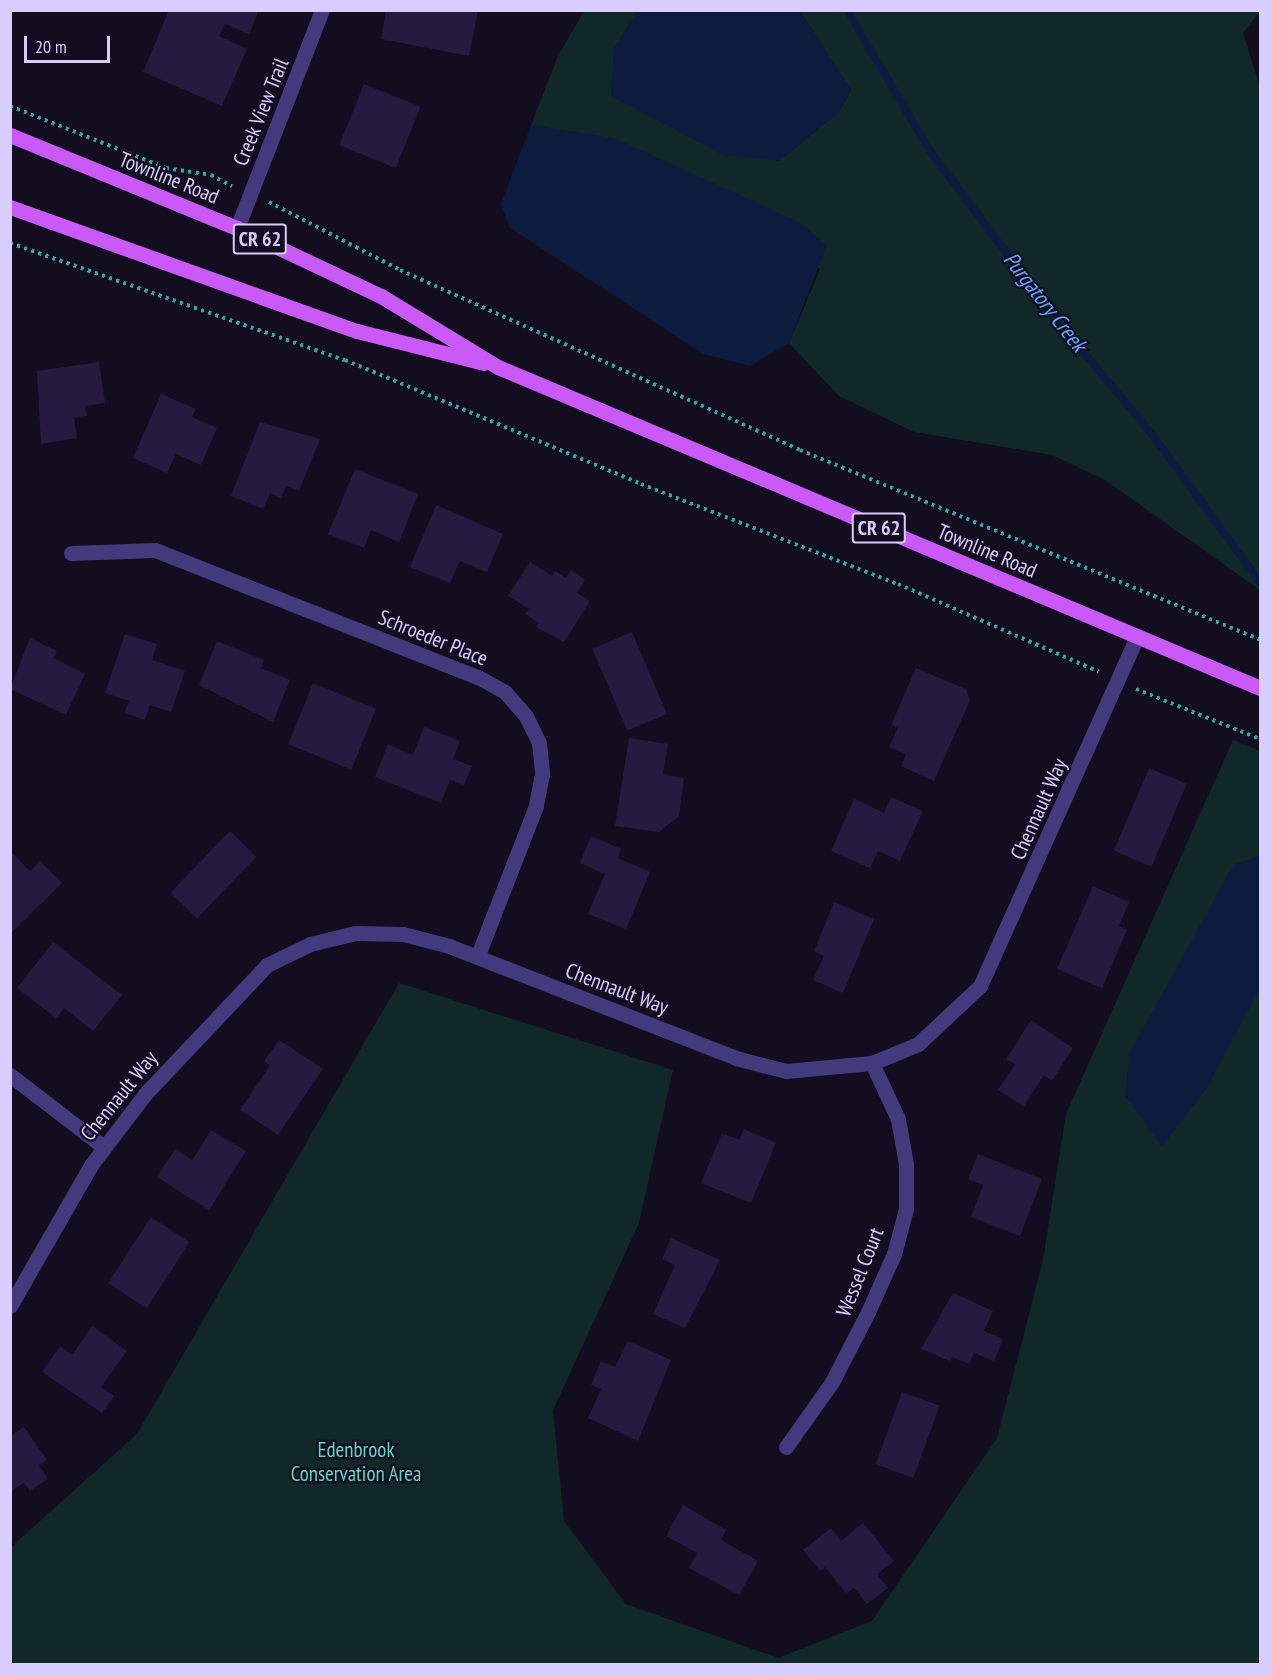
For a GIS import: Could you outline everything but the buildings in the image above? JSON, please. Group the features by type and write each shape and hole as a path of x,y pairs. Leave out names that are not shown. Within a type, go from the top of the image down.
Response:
{"main road":[{"name":"Townline Road","path":"10,135 237,228 381,296 498,367 1260,688"},
{"name":"Townline Road","path":"10,207 357,331 498,367"}],"street":[{"name":"Creek View Trail","path":"237,228 322,10"},
{"name":"Schroeder Place","path":"71,553 155,550 478,677 505,692 526,716 539,743 542,774 536,806 477,957"},
{"name":"Chennault Way","path":"10,1306 104,1147 145,1094 267,965 310,945 356,933 403,934 477,957 736,1058 786,1071 872,1063 918,1044 980,986 1119,682 1137,637"},
{"name":"Wessel Court","path":"786,1447 832,1382 868,1312 894,1254 906,1209 906,1164 898,1119 872,1063"},
{"path":"10,1075 104,1147"}],"path":[{"path":"10,106 166,168 211,175 250,195 298,213 400,270 800,450 1260,640"},
{"path":"10,243 345,360 641,484 897,584 1119,682 1260,739"}],"green space":[{"path":"584,11 638,11 614,48 779,161 839,112 851,90 800,11 1260,11 1243,33 1260,87 1260,590 1105,480 1052,455 914,432 839,396 789,343 820,269 531,125 558,56"},
{"name":"Edenbrook Conservation Area","path":"1233,740 1260,751 1260,1664 11,1664 10,1548 137,1434 399,983 673,1070 639,1223 553,1410 564,1521 626,1604 778,1658 872,1621 997,1438 1043,1260 1066,1114"}],"water":[{"path":"638,10 800,11 851,90 839,112 779,161 723,155 611,96 614,48"},
{"path":"531,125 614,138 799,222 827,245 789,343 750,366 703,354 509,227 501,204"},
{"path":"1260,856 1260,989 1207,1088 1162,1146 1125,1096 1130,1052 1234,864"}],"waterway":[{"name":"Purgatory Creek","path":"847,10 930,151 1054,317 1148,429 1260,582"}]}
